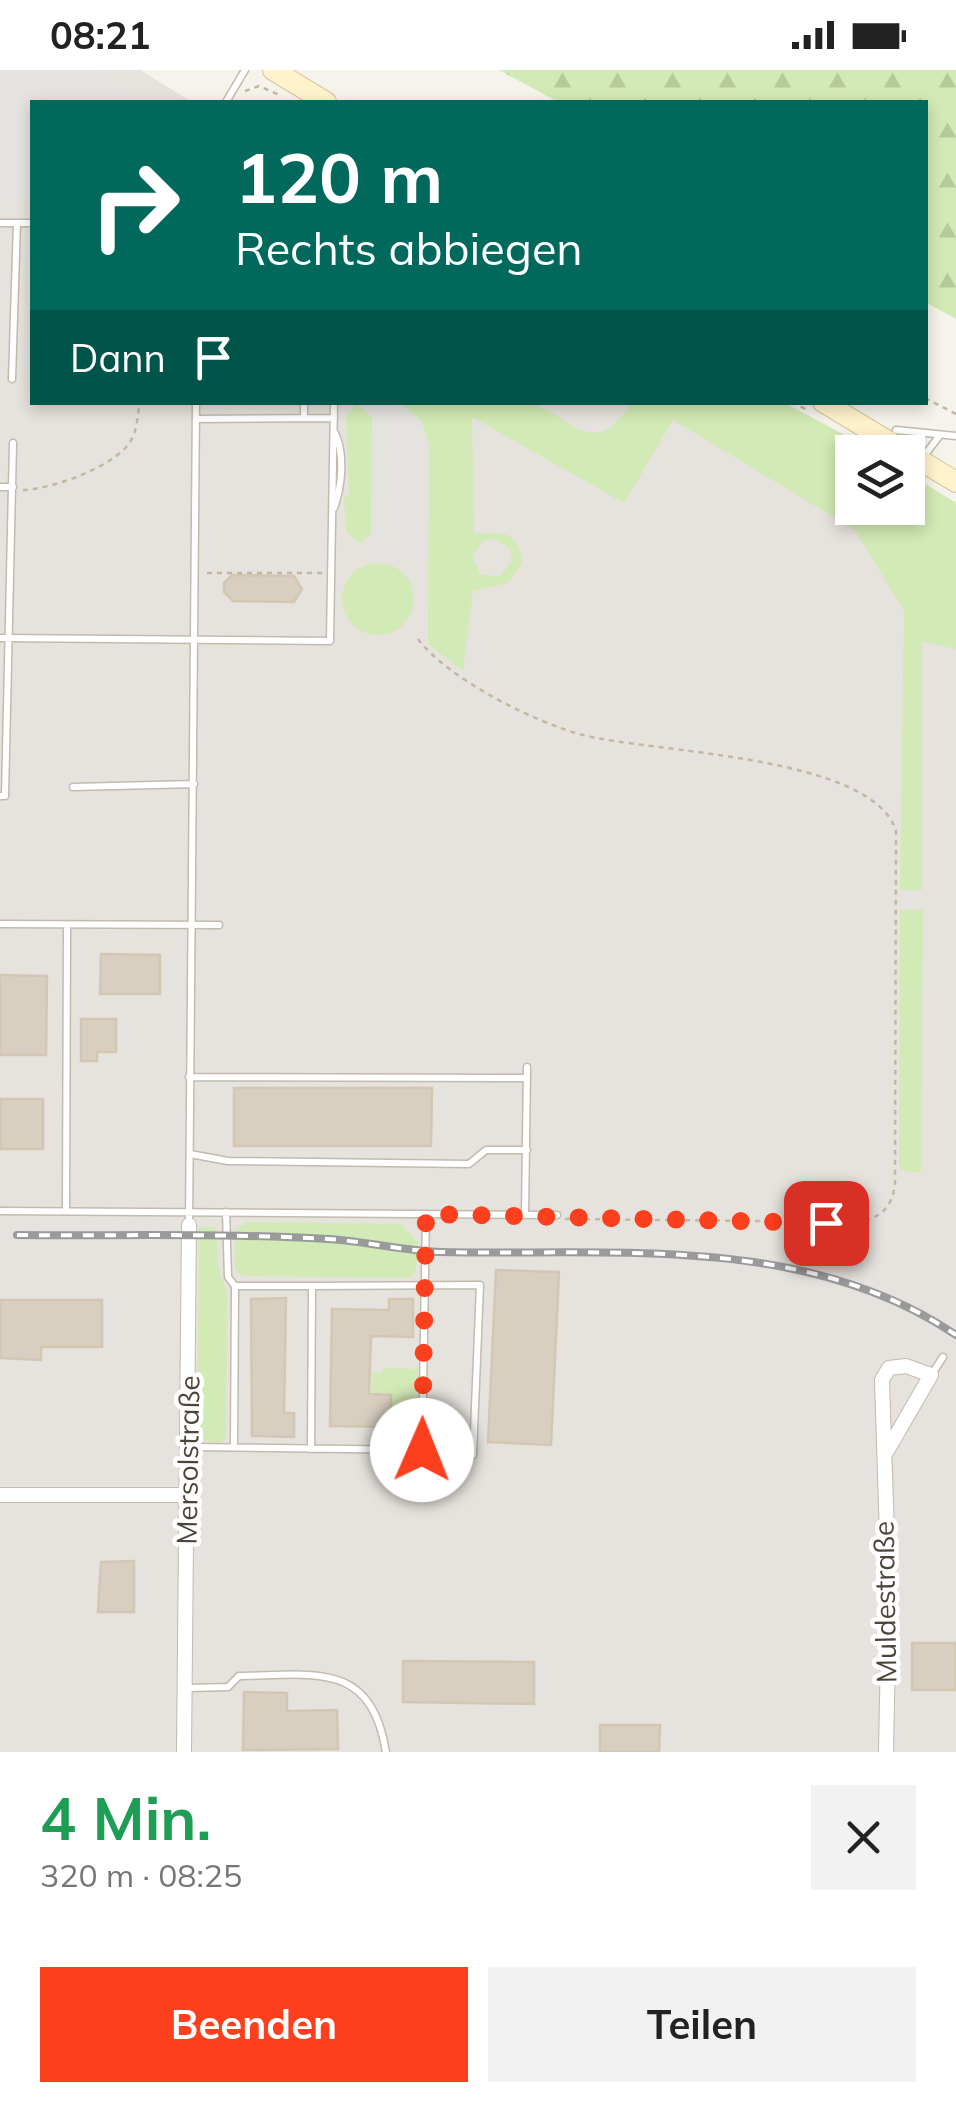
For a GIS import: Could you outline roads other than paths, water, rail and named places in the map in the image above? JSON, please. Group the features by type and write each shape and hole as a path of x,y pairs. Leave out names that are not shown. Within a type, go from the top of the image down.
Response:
{"main road":[{"path":"272,70 323,100"},
{"path":"829,405 878,435"},
{"path":"925,464 956,482"}],"street":[{"name":"Mersolstraße","path":"184,1752 190,1496 189,1223"},
{"name":"Muldestraße","path":"886,1752 887,1452 882,1380 889,1368 906,1366 931,1376 887,1452"},
{"path":"0,1495 190,1496"}],"lane":[{"path":"227,100 246,70"},
{"path":"0,223 30,223"},
{"path":"12,378 16,223"},
{"path":"189,1223 196,405"},
{"path":"304,405 304,418"},
{"path":"0,638 330,642 334,405"},
{"path":"196,419 334,418"},
{"path":"332,514 340,492 341,445 334,430"},
{"path":"896,430 956,436"},
{"path":"925,446 940,435"},
{"path":"0,796 5,796 13,443"},
{"path":"0,487 12,489"},
{"path":"73,788 194,784"},
{"path":"0,924 219,925"},
{"path":"66,925 66,1211"},
{"path":"525,1214 527,1067"},
{"path":"188,1077 527,1078"},
{"path":"190,1154 228,1160 469,1164 486,1150 527,1150"},
{"path":"0,1210 66,1211 189,1223 226,1212 557,1215"},
{"path":"226,1212 228,1277 235,1286 234,1448"},
{"path":"422,1450 426,1214"},
{"path":"190,1447 422,1450 473,1455 480,1285 235,1286"},
{"path":"311,1449 312,1286"},
{"path":"931,1376 943,1357"},
{"path":"184,1688 228,1686 239,1676 328,1675 348,1682 368,1698 380,1721 386,1752"}],"railway":[{"path":"17,1235 289,1237 441,1252 707,1257 772,1265 836,1280 898,1302 956,1335"}]}
